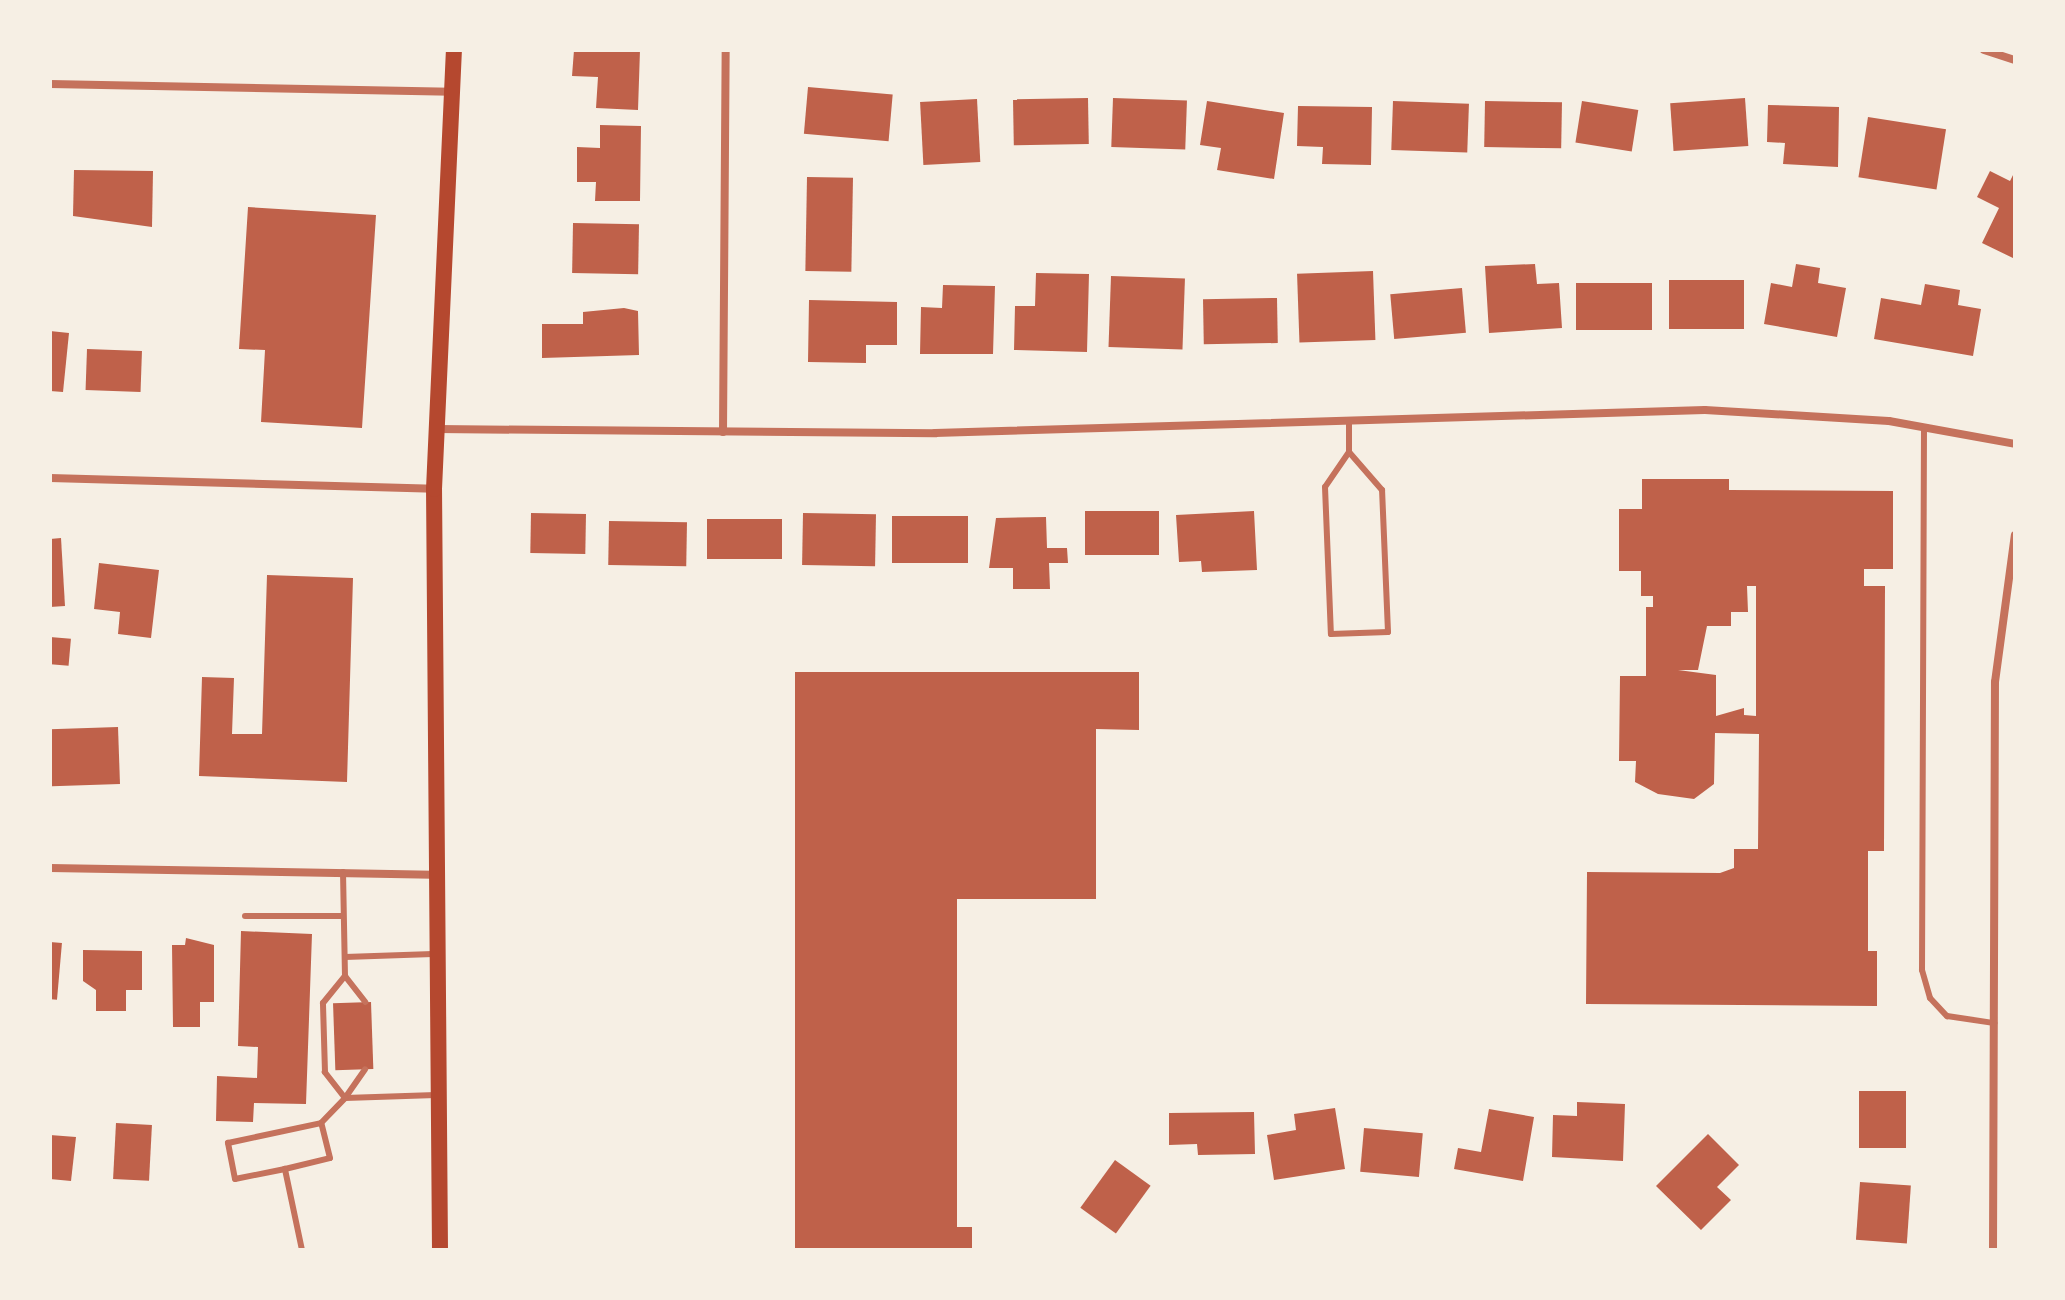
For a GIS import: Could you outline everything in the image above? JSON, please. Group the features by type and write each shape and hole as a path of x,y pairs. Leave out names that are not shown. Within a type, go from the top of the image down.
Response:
{"main road":[{"path":"440,1250 432,875 434,489 454,50"}],"street":[{"path":"723,432 726,50"},
{"path":"1984,50 2015,60"},
{"path":"50,84 452,92"},
{"path":"436,429 723,432 1349,422 1705,410 1924,427 2015,444"},
{"path":"50,478 434,489"},
{"path":"1993,1250 1995,682 2015,535"},
{"path":"50,868 432,875"}],"lane":[{"path":"1349,422 1349,452 1325,487 1331,634 1388,632 1382,490 1349,452"},
{"path":"1924,427 1922,970 1930,998 1947,1016 1994,1023"},
{"path":"343,872 345,976 365,1002"},
{"path":"245,916 343,916"},
{"path":"345,957 433,954"},
{"path":"345,976 323,1003 325,1072 345,1098"},
{"path":"321,1123 330,1158 235,1179 228,1143 321,1123 345,1098 365,1069"},
{"path":"345,1098 436,1095"},
{"path":"285,1169 302,1250"}],"building":[{"path":"574,50 640,50 638,110 596,108 598,77 572,76"},
{"path":"808,87 893,94 889,141 804,134"},
{"path":"1088,98 1089,144 1014,145 1013,99"},
{"path":"1113,98 1187,101 1185,150 1111,147"},
{"path":"1745,98 1748,146 1674,151 1670,103"},
{"path":"977,99 980,162 923,165 920,102"},
{"path":"1207,101 1284,113 1274,179 1217,170 1221,148 1200,145"},
{"path":"1393,101 1469,104 1467,153 1391,150"},
{"path":"1485,101 1562,102 1561,148 1484,147"},
{"path":"1582,101 1638,110 1632,151 1575,142"},
{"path":"1768,105 1839,107 1838,167 1783,164 1785,143 1767,142"},
{"path":"1298,106 1372,107 1371,165 1322,164 1323,147 1297,146"},
{"path":"1868,117 1946,129 1936,190 1858,177"},
{"path":"600,125 641,126 640,201 595,201 596,182 577,182 577,147 600,148"},
{"path":"74,170 153,171 152,227 73,216"},
{"path":"1990,171 2010,181 2015,171 2015,259 1982,243 1999,208 1977,197"},
{"path":"807,177 853,178 851,272 805,271"},
{"path":"248,207 376,215 362,428 261,422 265,350 239,349"},
{"path":"573,223 639,224 638,274 572,273"},
{"path":"1535,264 1537,284 1559,283 1562,328 1489,333 1485,266"},
{"path":"1796,264 1820,268 1818,283 1846,288 1837,337 1764,324 1771,283 1792,287"},
{"path":"1373,271 1375,340 1299,343 1297,274"},
{"path":"1036,273 1089,274 1087,352 1014,350 1015,306 1035,306"},
{"path":"1111,276 1185,279 1182,350 1109,347"},
{"path":"1669,280 1744,280 1744,329 1669,329"},
{"path":"1576,283 1652,283 1652,330 1576,330"},
{"path":"1925,284 1960,290 1958,305 1981,309 1973,356 1874,339 1881,298 1921,305"},
{"path":"943,285 995,286 993,354 920,354 921,307 942,308"},
{"path":"1462,288 1466,333 1394,339 1390,294"},
{"path":"1277,298 1278,343 1204,344 1203,299"},
{"path":"809,300 897,302 897,345 866,345 866,363 808,362"},
{"path":"624,308 638,311 639,355 542,358 542,324 583,324 583,312"},
{"path":"50,331 69,333 63,392 50,391"},
{"path":"87,349 142,351 141,392 86,390"},
{"path":"1642,479 1729,479 1729,490 1893,491 1893,569 1864,569 1864,586 1885,586 1884,851 1868,851 1868,951 1877,951 1877,1006 1586,1004 1587,872 1720,873 1734,868 1734,849 1758,849 1759,734 1715,733 1714,784 1694,799 1658,794 1635,782 1636,761 1619,761 1620,676 1646,676 1646,607 1653,607 1653,596 1641,596 1641,571 1619,571 1619,509 1642,509","holes":["1747,586 1756,586 1756,716 1744,715 1744,708 1716,716 1716,675 1678,670 1698,670 1707,626 1731,626 1731,612 1748,612"]},
{"path":"1085,511 1159,511 1159,555 1085,555"},
{"path":"1254,511 1257,570 1202,572 1201,561 1179,562 1176,515"},
{"path":"531,513 586,514 585,554 530,553"},
{"path":"803,513 876,514 875,566 802,565"},
{"path":"892,516 968,516 968,563 892,563"},
{"path":"1046,517 1047,548 1067,548 1068,563 1049,563 1050,589 1013,589 1013,568 989,568 996,518"},
{"path":"707,519 782,519 782,559 707,559"},
{"path":"609,521 687,522 686,566 608,565"},
{"path":"61,538 65,606 50,607 50,539"},
{"path":"99,563 159,570 151,638 118,634 120,612 94,609"},
{"path":"267,575 353,578 347,782 199,776 202,677 234,678 232,734 262,734"},
{"path":"50,637 71,639 69,666 50,664"},
{"path":"795,672 1139,672 1139,730 1096,729 1096,899 957,899 957,1227 972,1227 972,1250 795,1250"},
{"path":"118,727 120,784 52,786 50,729"},
{"path":"241,931 312,934 306,1104 254,1103 253,1122 216,1121 217,1076 257,1078 258,1047 238,1046"},
{"path":"186,938 214,945 214,1002 200,1002 200,1027 173,1027 172,945 185,945"},
{"path":"50,942 62,943 57,1000 50,999"},
{"path":"83,950 142,951 142,990 126,990 126,1011 96,1011 96,990 83,981"},
{"path":"371,1002 373,1069 335,1070 333,1003"},
{"path":"1859,1091 1906,1091 1906,1148 1859,1148"},
{"path":"1577,1102 1625,1104 1623,1161 1552,1157 1553,1115 1577,1116"},
{"path":"1335,1108 1345,1169 1274,1180 1267,1135 1296,1130 1294,1114"},
{"path":"1489,1109 1534,1117 1523,1181 1454,1169 1458,1148 1481,1152"},
{"path":"1254,1112 1255,1154 1198,1155 1197,1144 1169,1145 1169,1113"},
{"path":"116,1123 152,1125 149,1181 113,1179"},
{"path":"1364,1128 1423,1133 1419,1177 1360,1172"},
{"path":"1708,1134 1739,1165 1717,1187 1731,1200 1701,1230 1656,1186"},
{"path":"50,1135 76,1137 71,1181 50,1179"},
{"path":"1115,1160 1151,1186 1116,1234 1080,1208"},
{"path":"1860,1182 1911,1186 1907,1243 1856,1240"}]}
